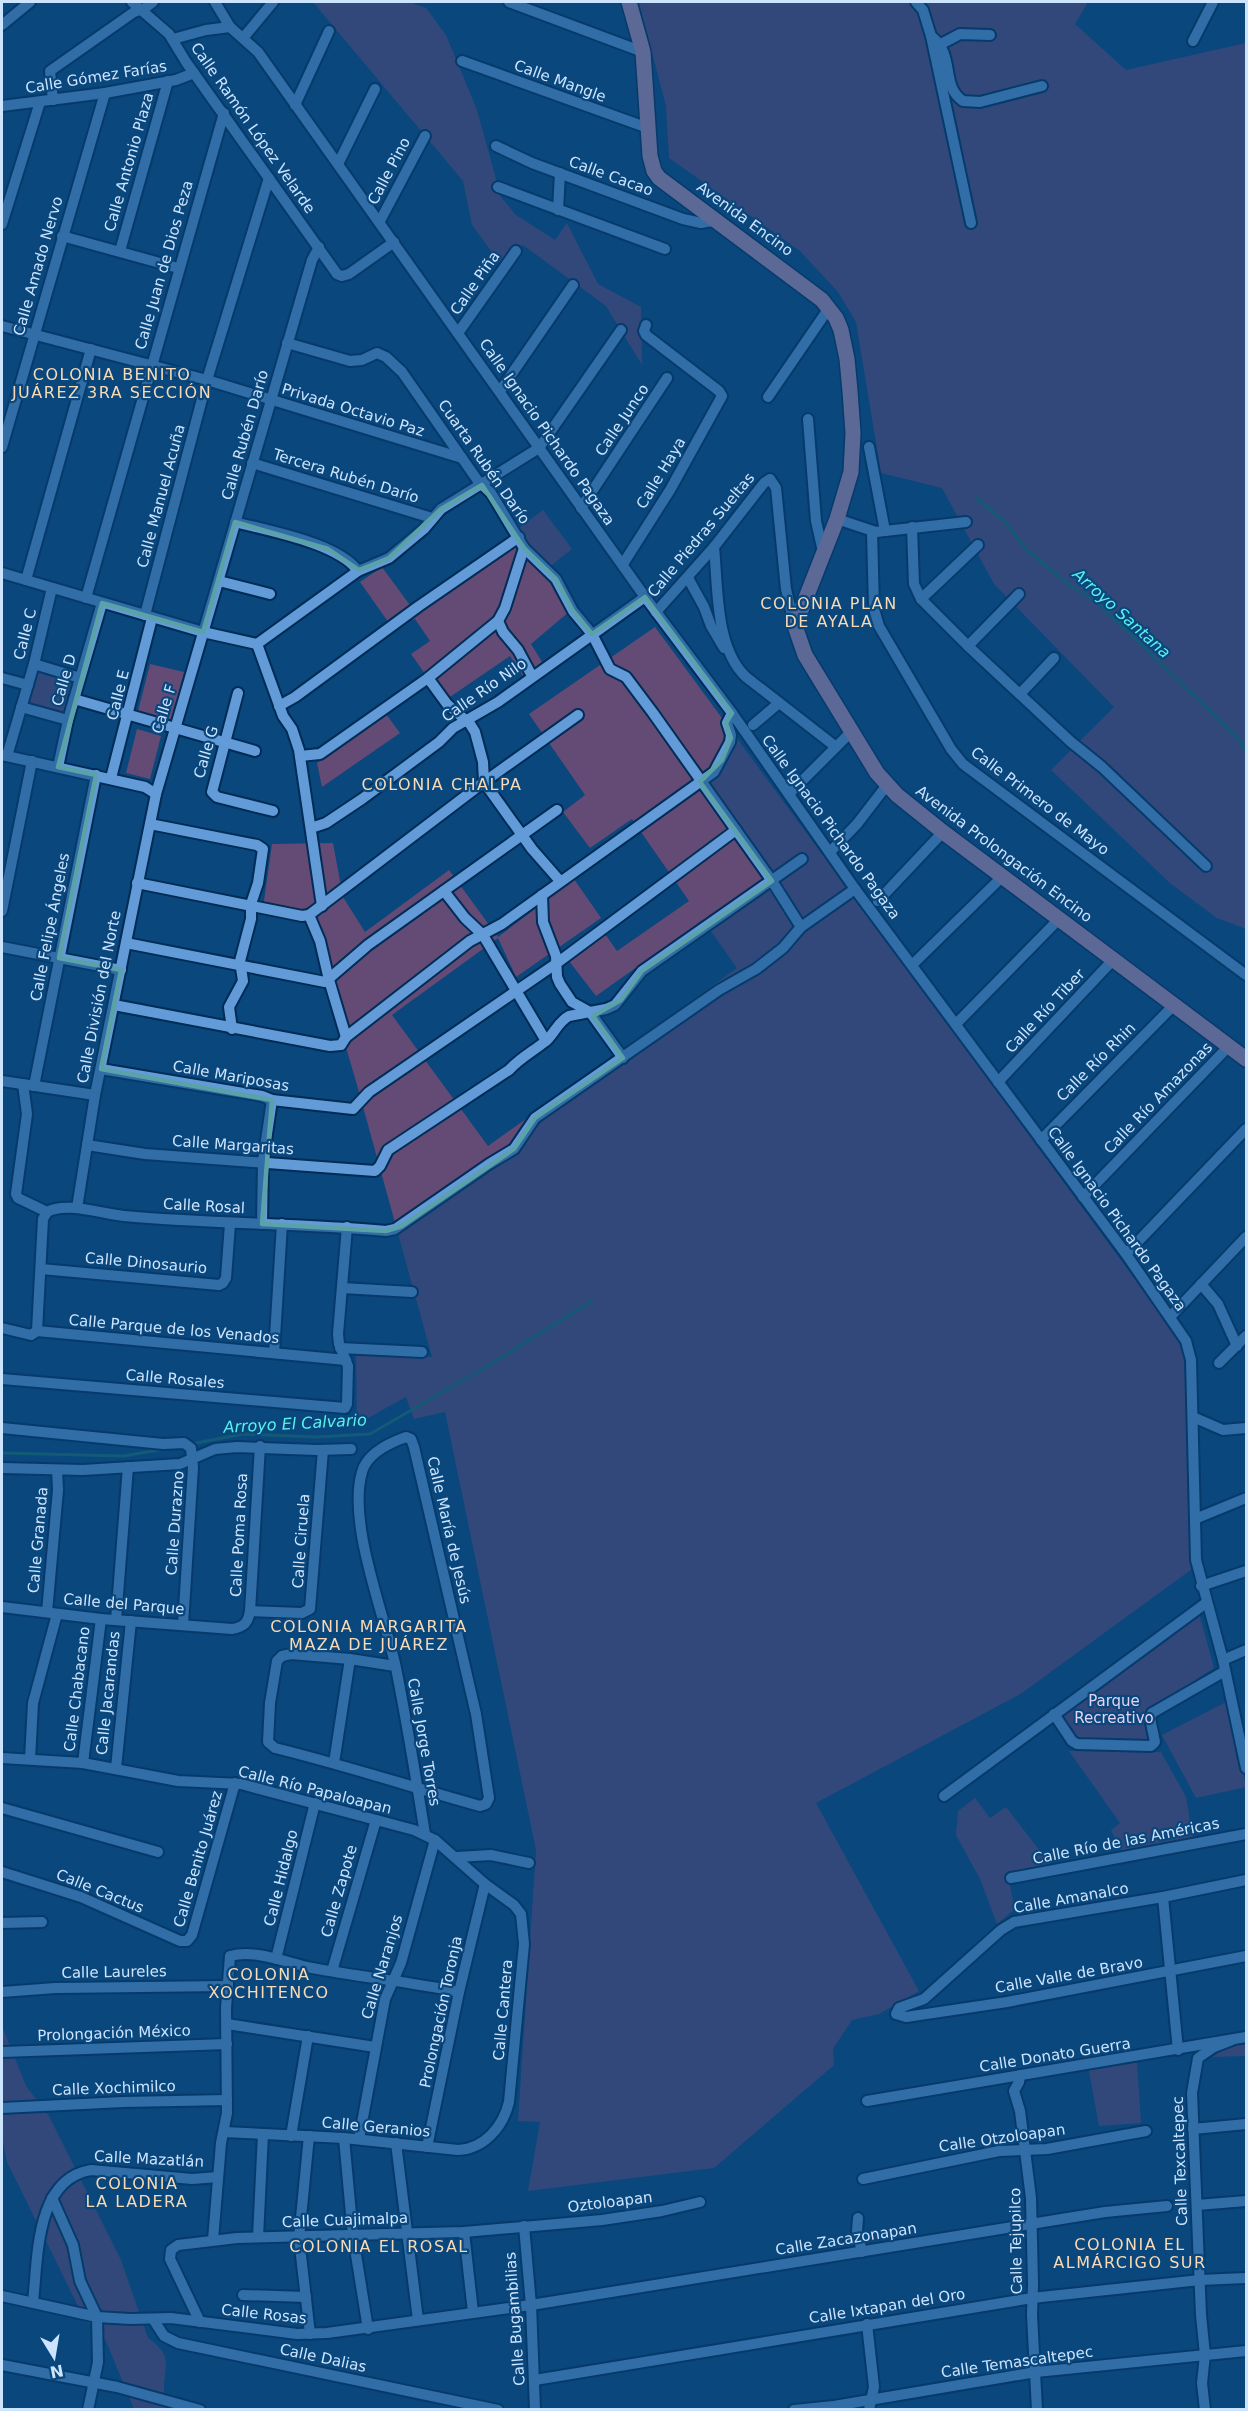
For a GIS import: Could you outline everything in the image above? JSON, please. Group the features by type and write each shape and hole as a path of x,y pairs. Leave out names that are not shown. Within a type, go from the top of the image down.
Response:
{"main road":[{"name":"Avenida Encino","path":"629,2 643,52 650,156 654,171 659,178 718,220 829,308 841,330 848,359 853,457 851,472 837,519"},
{"path":"796,629 798,618 837,519"},
{"name":"Avenida Prolongación Encino","path":"796,629 805,655 851,732 887,785 943,832 1246,1059"}],"street":[{"path":"2,25 30,2"},
{"name":"Calle Ramón López Velarde","path":"132,2 173,39 194,73 337,274 342,276 349,274 394,242"},
{"path":"53,100 50,71 153,2"},
{"path":"173,39 230,27 215,2"},
{"path":"244,38 273,2"},
{"path":"509,2 643,52"},
{"path":"916,2 923,10 930,36 971,223"},
{"path":"1193,41 1213,2"},
{"name":"Calle Ignacio Pichardo Pagaza","path":"230,27 258,52 380,221 581,508 732,713 855,889 1126,1254 1186,1341 1190,1352 1193,1417 1196,1560 1201,1586 1243,1726 1246,1768"},
{"path":"295,105 329,31"},
{"path":"941,44 960,34 990,35"},
{"path":"930,36 941,44 953,91 963,101 980,102 1042,86"},
{"name":"Calle Mangle","path":"462,61 648,128"},
{"name":"Calle Gómez Farías","path":"2,106 105,93 183,78 194,73"},
{"name":"Calle Antonio Plaza","path":"120,251 168,81"},
{"path":"338,164 375,89"},
{"name":"Calle Amado Nervo","path":"2,447 105,93"},
{"path":"2,224 40,102"},
{"name":"Calle Juan de Dios Peza","path":"86,598 178,268 224,113"},
{"name":"Calle Pino","path":"380,221 425,136"},
{"name":"Calle Cacao","path":"496,146 560,174 683,219 701,223 718,220"},
{"path":"558,210 560,174"},
{"name":"Calle Manuel Acuña","path":"148,616 207,380 269,178"},
{"path":"498,187 665,249"},
{"path":"62,236 178,268"},
{"name":"Calle Rubén Darío","path":"203,632 312,260 319,247"},
{"name":"Calle Piña","path":"458,333 516,251"},
{"path":"500,391 573,285"},
{"path":"768,397 829,308"},
{"name":"Calle Haya","path":"623,564 670,490 722,396 719,391 646,335 645,325"},
{"name":"Privada Octavio Paz","path":"2,326 207,380 462,458"},
{"path":"2,576 26,580 203,632 253,643 357,571 389,558 424,530 441,509 539,448 621,330"},
{"name":"Cuarta Rubén Darío","path":"287,343 350,361 362,360 373,354 386,357 402,372 462,458 482,485 491,493 524,548 556,579 573,611 592,634 610,669 626,677 772,881 801,927"},
{"path":"26,580 91,349"},
{"name":"Calle Junco","path":"581,508 667,378"},
{"path":"808,419 816,521 823,552"},
{"path":"869,447 885,531"},
{"name":"Tercera Rubén Darío","path":"252,463 432,518"},
{"name":"Calle Piedras Sueltas","path":"656,612 714,548 764,483 770,479 776,488 786,589 796,629"},
{"path":"837,519 872,531 966,522"},
{"path":"236,522 328,549 348,560 357,571"},
{"path":"912,527 914,584 921,600 1206,866"},
{"name":"Calle Primero de Mayo","path":"872,531 874,609 879,626 957,757 1246,975"},
{"path":"279,706 519,537"},
{"path":"921,600 978,545"},
{"path":"300,756 320,754 428,678 498,621 505,608 524,548"},
{"path":"714,548 723,633 729,652"},
{"path":"688,578 705,608 719,642 729,652 742,673 836,747"},
{"path":"219,581 270,594"},
{"name":"Calle C","path":"4,755 28,685 52,588"},
{"path":"968,646 1019,594"},
{"name":"Calle Río Nilo","path":"311,828 326,823 362,799 465,721 489,708 645,597"},
{"name":"Calle D","path":"58,766 68,720 102,603"},
{"name":"Calle E","path":"111,778 128,716 148,616"},
{"path":"498,621 532,676"},
{"name":"Calle F","path":"156,794 203,632"},
{"path":"253,643 279,706 292,729 300,756 300,770 322,906"},
{"path":"1020,694 1054,658"},
{"path":"34,664 80,678"},
{"path":"2,678 28,685"},
{"path":"428,678 447,704 475,732 484,782 522,835 560,881"},
{"name":"Calle G","path":"238,693 212,788 213,794 273,811"},
{"path":"74,699 255,751"},
{"path":"753,725 779,703"},
{"path":"21,707 68,720"},
{"path":"114,1005 232,1029 336,1046 470,941 483,935 542,895 700,782 719,764 730,742 731,735 727,723 732,713"},
{"path":"137,883 251,907 302,916 309,915 484,782 579,715"},
{"path":"789,794 851,732"},
{"path":"4,755 150,788 156,794"},
{"path":"2,912 32,761"},
{"name":"Calle Felipe Ángeles","path":"47,1212 16,1196 27,1114 28,1085 59,958 96,775"},
{"path":"830,852 857,824 887,785"},
{"name":"Calle División del Norte","path":"76,1208 95,1095 156,794"},
{"path":"126,943 318,982 329,980 368,945 556,810"},
{"path":"150,825 261,847 263,855 241,966 243,981 241,989 233,997 229,1007 232,1029"},
{"path":"517,991 736,830"},
{"path":"878,901 943,832"},
{"path":"444,891 465,918 483,935 546,1041 569,1016 615,1005 642,971 802,859"},
{"path":"912,965 1003,876"},
{"path":"542,895 543,922 557,963 556,977 565,994 572,1002 590,1012 623,1058 719,990 756,969 783,948 801,927 855,889"},
{"path":"309,915 320,941 346,1037"},
{"path":"956,1024 1059,919"},
{"path":"2,947 121,970"},
{"name":"Calle Río Tiber","path":"998,1082 1113,960"},
{"name":"Calle Mariposas","path":"101,1069 262,1096 272,1100 352,1109 369,1092 517,991"},
{"name":"Calle Río Rhin","path":"1041,1140 1173,1006"},
{"name":"Calle Margaritas","path":"87,1145 145,1154 263,1161 370,1172 377,1170 388,1150 500,1076 520,1058 546,1041"},
{"name":"Calle Río Amazonas","path":"1083,1197 1229,1047"},
{"name":"Calle Rosal","path":"47,1212 55,1209 76,1208 113,1215 230,1224 282,1224 386,1231 395,1229 514,1149 535,1118 623,1058"},
{"path":"2,1081 95,1095"},
{"path":"262,1224 263,1161 272,1100"},
{"path":"1126,1254 1246,1130"},
{"path":"37,1331 43,1219 47,1212"},
{"name":"Calle Dinosaurio","path":"41,1269 219,1285 226,1278 230,1224"},
{"path":"273,1353 282,1224"},
{"path":"346,1360 340,1348 338,1334 347,1227"},
{"path":"1170,1317 1246,1236"},
{"path":"1201,1284 1218,1304 1237,1346"},
{"path":"342,1288 412,1292"},
{"name":"Calle Parque de los Venados","path":"2,1328 31,1335 37,1331 346,1360"},
{"path":"1219,1363 1246,1336"},
{"path":"340,1348 422,1352"},
{"name":"Calle Rosales","path":"2,1379 345,1408 348,1374 346,1360"},
{"path":"1193,1417 1223,1431 1246,1428"},
{"path":"2,1428 163,1444 184,1443 191,1448 193,1459"},
{"name":"Calle María de Jesús","path":"379,1450 406,1437 411,1439 414,1447 476,1714 489,1797 486,1804 480,1806 417,1789"},
{"path":"2,1468 57,1470 180,1464 215,1449 260,1446 323,1450 351,1449"},
{"name":"Calle Poma Rosa","path":"244,1625 250,1611 260,1446"},
{"name":"Calle Ciruela","path":"250,1611 302,1613 310,1609 323,1450"},
{"name":"Calle Jorge Torres","path":"379,1450 369,1458 362,1472 359,1484 360,1521 395,1666 425,1834"},
{"name":"Calle Durazno","path":"183,1625 193,1459"},
{"path":"116,1620 128,1467"},
{"name":"Calle Granada","path":"30,1759 33,1703 52,1613 57,1470"},
{"path":"1195,1519 1246,1498"},
{"path":"1201,1586 1246,1571"},
{"path":"944,1796 1206,1603"},
{"name":"Calle del Parque","path":"2,1607 101,1619 232,1629 244,1625"},
{"name":"Calle Chabacano","path":"83,1763 101,1619"},
{"name":"Calle Jacarandas","path":"116,1768 132,1621"},
{"path":"1054,1714 1072,1741 1077,1744 1151,1746 1155,1742 1150,1718 1152,1713 1246,1650"},
{"path":"395,1666 350,1659 291,1654 282,1656 277,1661 267,1737 270,1745 417,1789"},
{"path":"334,1763 350,1659"},
{"name":"Calle Río Papaloapan","path":"2,1758 83,1763 178,1781 235,1783 425,1834 457,1857 485,1884 514,1905 521,1914"},
{"name":"Calle Benito Juárez","path":"187,1941 192,1935 235,1783"},
{"name":"Calle Hidalgo","path":"276,1959 315,1803"},
{"path":"2,1808 158,1852"},
{"name":"Calle Zapote","path":"332,1971 376,1820"},
{"name":"Calle Río de las Américas","path":"1011,1878 1246,1834"},
{"name":"Calle Naranjos","path":"359,2139 387,1990 394,1981 401,1963 435,1840"},
{"path":"457,1857 491,1855 529,1863"},
{"name":"Calle Cactus","path":"2,1872 81,1897 180,1941 187,1941"},
{"name":"Calle Amanalco","path":"896,2014 899,2008 924,1999 1001,1930 1014,1922 1163,1897 1246,1880"},
{"name":"Prolongación Toronja","path":"427,2147 459,1992 485,1884"},
{"path":"1163,1897 1178,2050"},
{"name":"Calle Cantera","path":"507,2109 524,1944 521,1914"},
{"path":"2,1923 42,1922"},
{"path":"213,2240 227,2100 230,1956 276,1959 332,1971 413,1982 459,1992"},
{"name":"Calle Valle de Bravo","path":"896,2014 906,2017 936,2013 1246,1956"},
{"name":"Calle Laureles","path":"2,1992 55,1988 228,1986"},
{"path":"227,2024 375,2047"},
{"path":"291,2136 308,2036"},
{"name":"Calle Donato Guerra","path":"867,2101 1246,2037"},
{"name":"Calle Texcaltepec","path":"1205,2409 1203,2383 1205,2355 1192,2093 1196,2064 1203,2053 1232,2040"},
{"name":"Prolongación México","path":"2,2052 227,2044"},
{"name":"Calle Tejupilco","path":"1020,2075 1014,2091 1031,2198 1032,2298 1037,2409"},
{"name":"Calle Xochimilco","path":"2,2108 227,2100"},
{"name":"Calle Geranios","path":"224,2132 359,2139 458,2150 475,2147 487,2140 507,2109"},
{"path":"1193,2129 1246,2124"},
{"name":"Calle Otzoloapan","path":"863,2179 999,2151 1047,2149 1146,2131"},
{"path":"258,2237 263,2134"},
{"path":"309,2136 299,2238 310,2334"},
{"path":"344,2138 353,2236 368,2329"},
{"path":"396,2143 418,2320"},
{"name":"Calle Mazatlán","path":"33,2302 42,2222 52,2198 70,2177 91,2170 192,2179 218,2177"},
{"path":"52,2198 73,2245 80,2280 97,2316 98,2362 88,2409"},
{"path":"1197,2205 1246,2201"},
{"name":"Oztoloapan","path":"524,2226 602,2220 662,2211 700,2202"},
{"name":"Calle Zacazonapan","path":"531,2305 1105,2212 1167,2206"},
{"path":"858,2218 857,2231 862,2252"},
{"name":"Calle Cuajimalpa","path":"200,2322 172,2263 170,2252 178,2245 258,2237 299,2238 464,2232 524,2226"},
{"name":"Calle Bugambilias","path":"524,2226 531,2305 535,2409"},
{"path":"464,2232 473,2313"},
{"name":"Calle Ixtapan del Oro","path":"535,2380 1032,2298 1200,2280 1246,2278"},
{"path":"243,2295 306,2297"},
{"name":"Calle Rosas","path":"2,2296 97,2316 171,2318 310,2334 368,2329 531,2305"},
{"name":"Calle Dalias","path":"153,2319 164,2336 178,2343 498,2409"},
{"path":"867,2324 874,2387 871,2404"},
{"name":"Calle Temascaltepec","path":"794,2409 871,2404 1036,2372 1246,2351"},
{"path":"2,2365 94,2383 172,2405 200,2409"}],"highlighted area":[{"path":"482,485 524,548 556,579 573,611 592,634 645,597 732,713 726,723 731,738 722,760 700,782 772,881 642,971 621,1000 593,1016 623,1058 535,1118 514,1149 402,1226 386,1231 262,1224 272,1100 101,1069 121,970 59,958 96,775 58,767 102,603 203,632 235,522 328,549 359,570 389,558 441,509"}],"green space":[{"path":"313,2 409,2 426,8 446,35 477,110 501,197 516,215 555,240 567,223 598,284 641,307 642,365 606,306 523,245 503,267 472,225 463,181"},
{"path":"639,2 1088,2 1075,24 1126,70 1246,43 1246,929 1217,918 1171,884 1051,770 1114,707 994,584 942,488 881,473 856,322 838,292 800,251 669,158 666,106"},
{"path":"543,510 572,549 543,572 570,611 531,644 542,662 523,676 510,656 444,701 411,654 430,641 415,619 391,626 360,582 382,567 412,608"},
{"path":"655,627 1184,1346 1192,1569 1022,1693 816,1803 919,1991 879,2014 852,2020 833,2049 834,2065 714,2168 528,2191 540,2122 518,2121 536,1850 445,1412 414,1419 406,1397 357,1424 356,1351 432,1357 310,924 262,915 272,844 333,843 343,897 365,932 449,870 498,937 574,879 601,918 516,977 498,938 392,1015 488,1146 737,968 703,920 596,996 569,961 605,934 617,951 689,901 632,819 590,848 563,812 585,795 529,714"},
{"path":"150,664 184,672 172,720 138,711"},
{"path":"38,668 81,679 71,715 29,704"},
{"path":"386,714 400,733 322,787 317,763"},
{"path":"137,729 161,736 150,779 126,773"},
{"name":"Parque Recreativo","path":"1199,1613 1214,1668 1147,1711 1153,1743 1077,1738 1058,1712"},
{"path":"1228,1701 1246,1787 1196,1798 1162,1735"},
{"path":"1069,1751 1161,1752 1186,1797 1193,1838 1121,1851 1111,1830 1120,1823"},
{"path":"975,1798 990,1818 1006,1807 1051,1865 1007,1872 1015,1909 997,1924 980,1879 956,1835 958,1811"},
{"path":"2,2026 26,2086 49,2116 121,2260 148,2338 164,2354 166,2364 164,2391 169,2409 134,2409 106,2341 84,2318 7,2162 2,2136"},
{"path":"1246,2038 1246,2056 1212,2057 1242,2039"},
{"path":"1137,2062 1141,2123 1099,2126 1088,2066"}],"waterway":[{"name":"Arroyo Santana","path":"976,498 1006,523 1025,548 1068,584 1099,604 1239,739 1246,752"},
{"name":"Arroyo El Calvario","path":"191,1444 243,1434 317,1437 370,1434 486,1367 592,1301"},
{"name":"Arroyo El Calvario","path":"2,1453 124,1456 164,1449"}],"district":[{"name":"COLONIA BENITO JUÁREZ 3RA SECCIÓN","path":"112,383"},
{"name":"COLONIA PLAN DE AYALA","path":"829,612"},
{"name":"COLONIA CHALPA","path":"442,784"},
{"name":"COLONIA MARGARITA MAZA DE JUÁREZ","path":"369,1635"},
{"name":"COLONIA XOCHITENCO","path":"269,1983"},
{"name":"COLONIA LA LADERA","path":"137,2192"},
{"name":"COLONIA EL ROSAL","path":"379,2246"},
{"name":"COLONIA EL ALMÁRCIGO SUR","path":"1130,2253"}]}
